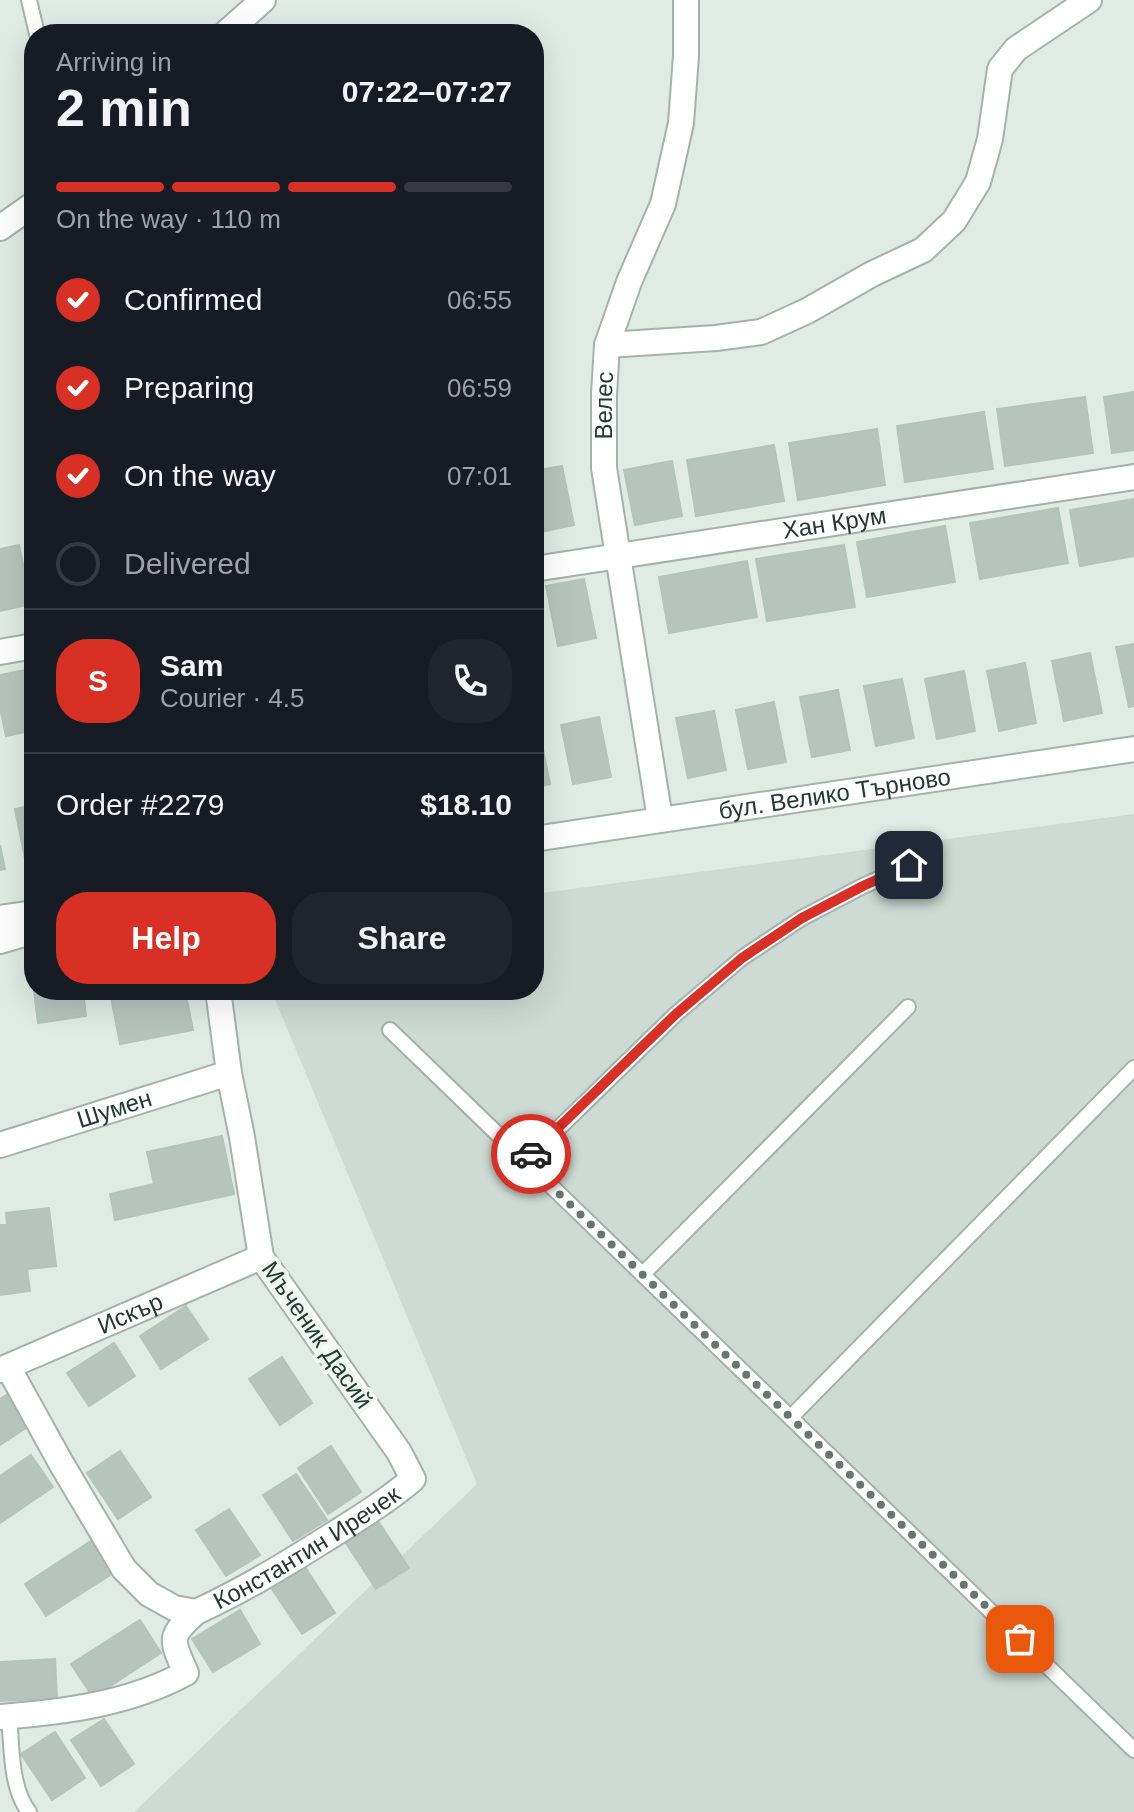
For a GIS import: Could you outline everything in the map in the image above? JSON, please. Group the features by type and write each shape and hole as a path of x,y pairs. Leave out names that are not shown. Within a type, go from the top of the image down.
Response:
{"street":[{"path":"236,24 263,0"},
{"name":"Велес","path":"660,819 604,468 604,394 607,345 629,282 663,204 681,123 686,0"},
{"path":"607,345 761,332 923,250 954,221 978,182 990,139 1000,69 1016,49 1089,0"},
{"path":"0,228 24,211"},
{"name":"Хан Крум","path":"544,567 1134,477"},
{"path":"0,652 24,648"},
{"name":"бул. Велико Търново","path":"544,837 1134,749"},
{"path":"0,918 24,914"},
{"path":"0,941 24,934"},
{"name":"Мъченик Дасий","path":"219,1000 261,1257 399,1452 413,1479"},
{"name":"Шумен","path":"0,1145 229,1073"},
{"name":"Искър","path":"4,1369 261,1257"},
{"path":"4,1369 124,1569 149,1594 174,1608 196,1612"},
{"name":"Константин Иречек","path":"196,1612 240,1592 392,1497 413,1479"},
{"path":"5,1717 114,1702 163,1685 186,1673 173,1646 177,1629 196,1612"}],"lane":[{"path":"29,0 35,24"},
{"path":"525,1161 676,1014 742,958 802,918 932,855"},
{"path":"643,1274 908,1007"},
{"path":"390,1030 1134,1750"},
{"path":"791,1417 1134,1068"},
{"path":"5,1717 22,1803 29,1812"}],"shaded area":[{"path":"1134,814 1134,1812 134,1812 477,1484 275,1000 544,1000 544,893"}],"building":[{"path":"1134,392 1134,450 1112,453 1104,397"},
{"path":"1085,397 1093,453 1005,466 997,409"},
{"path":"984,412 993,469 905,482 897,426"},
{"path":"877,429 885,485 798,500 789,443"},
{"path":"774,445 784,501 696,516 687,460"},
{"path":"672,461 682,516 635,525 624,470"},
{"path":"562,466 574,525 544,531 544,469"},
{"path":"1134,499 1134,556 1080,566 1070,510"},
{"path":"1058,508 1068,563 980,579 970,523"},
{"path":"945,526 955,582 867,597 857,542"},
{"path":"19,545 24,570 24,606 0,611 0,549"},
{"path":"844,545 855,607 767,621 756,559"},
{"path":"747,561 757,617 669,633 659,577"},
{"path":"584,579 596,638 558,646 546,586"},
{"path":"1134,644 1134,706 1129,707 1116,647"},
{"path":"1090,653 1102,713 1064,721 1052,661"},
{"path":"1025,663 1036,723 999,731 987,671"},
{"path":"24,670 24,732 6,736 0,708 0,675"},
{"path":"964,671 975,731 937,739 925,679"},
{"path":"902,679 914,738 876,746 864,686"},
{"path":"838,690 850,750 812,757 800,697"},
{"path":"774,702 786,762 748,769 736,710"},
{"path":"714,711 726,770 688,778 676,718"},
{"path":"599,717 611,777 573,784 561,725"},
{"path":"544,754 550,784 544,786"},
{"path":"24,807 24,853 15,809"},
{"path":"0,845 5,869 0,870"},
{"path":"35,1000 84,1000 86,1016 38,1023"},
{"path":"112,1000 187,1000 193,1030 120,1044"},
{"path":"222,1136 234,1194 115,1220 110,1194 154,1184 147,1152"},
{"path":"49,1208 56,1266 27,1269 30,1291 0,1295 0,1225 7,1225 6,1213"},
{"path":"186,1306 208,1339 161,1369 140,1336"},
{"path":"114,1343 135,1376 89,1406 67,1373"},
{"path":"282,1357 312,1403 280,1425 249,1379"},
{"path":"11,1392 32,1424 0,1445 0,1399"},
{"path":"331,1446 361,1492 328,1514 298,1468"},
{"path":"120,1451 151,1497 118,1519 87,1473"},
{"path":"31,1455 53,1487 0,1523 0,1476"},
{"path":"296,1474 327,1520 293,1541 263,1495"},
{"path":"229,1509 260,1555 226,1576 196,1530"},
{"path":"378,1521 409,1568 376,1589 346,1543"},
{"path":"94,1539 115,1572 46,1616 25,1584"},
{"path":"305,1567 335,1613 302,1634 272,1589"},
{"path":"240,1610 260,1644 213,1672 192,1639"},
{"path":"140,1620 161,1653 93,1697 71,1664"},
{"path":"55,1659 57,1698 0,1701 0,1662"},
{"path":"104,1719 134,1764 101,1786 71,1740"},
{"path":"55,1732 85,1778 52,1800 21,1754"}],"way so far":[{"path":"531,1154 525,1161 1020,1639"}],"route":[{"path":"531,1154 676,1014 742,958 802,918 909,865"}]}
